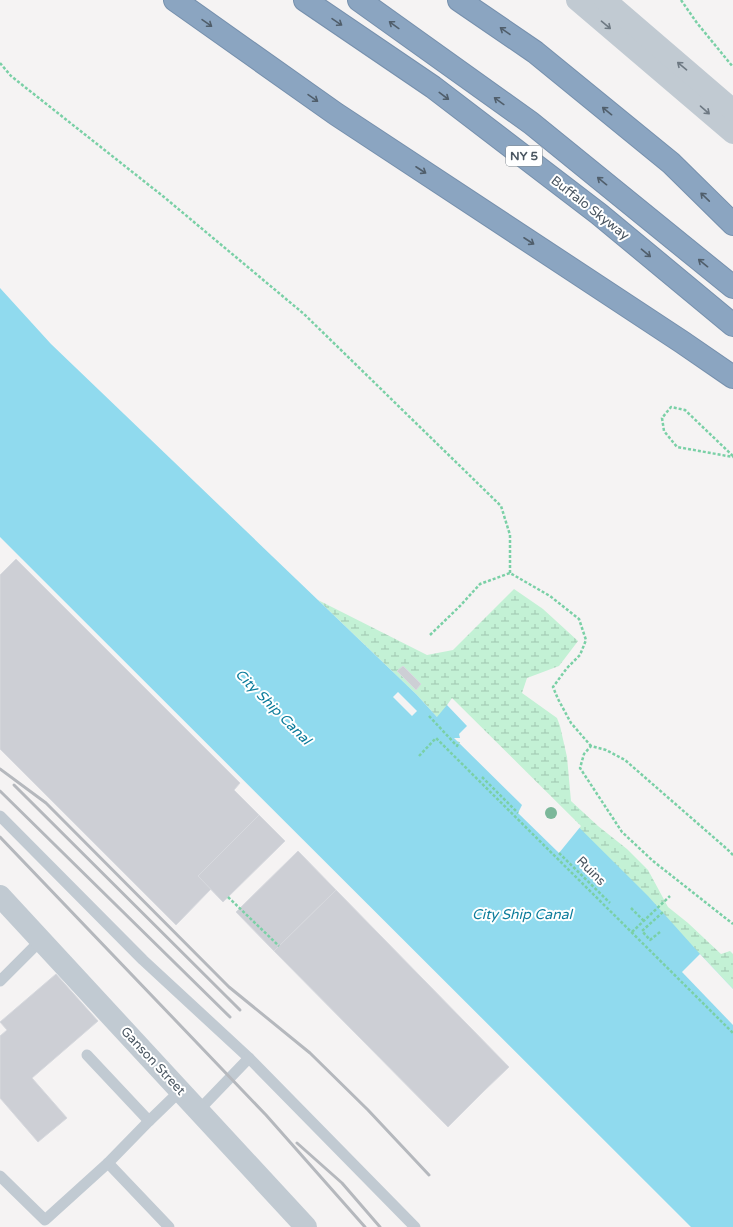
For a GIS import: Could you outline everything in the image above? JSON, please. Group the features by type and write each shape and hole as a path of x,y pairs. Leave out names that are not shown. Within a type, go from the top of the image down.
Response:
{"highway":[{"path":"175,0 336,114 733,377"},
{"name":"Buffalo Skyway","path":"305,0 439,92 599,214 733,326"},
{"name":"NY 5","path":"359,0 531,123 733,287"},
{"path":"459,0 535,52 671,163 733,224"}],"street":[{"path":"577,0 733,110"},
{"path":"605,0 644,46 733,134"},
{"name":"Ganson Street","path":"0,896 306,1227"}],"lane":[{"path":"0,816 143,960 249,1058 415,1227"},
{"path":"0,981 41,940"},
{"path":"87,1056 149,1121"},
{"path":"198,1111 249,1058"},
{"path":"0,1176 42,1223 108,1163 180,1091"},
{"path":"108,1163 169,1227"}],"path":[{"path":"681,0 697,23 733,67"},
{"path":"0,63 11,76 164,197 304,314 502,506 510,535 510,573"},
{"path":"671,407 685,410 733,457 677,447 664,431 662,418 671,407"},
{"path":"430,635 480,584 510,573"},
{"path":"510,573 550,596 579,618 586,640 580,656 567,668 553,687 558,700 571,723 590,746 606,750 626,760 733,855"},
{"path":"428,716 457,746 459,742"},
{"path":"419,756 436,738 733,1033"},
{"path":"590,746 584,754 580,768 622,832 653,860 733,924"},
{"path":"482,777 518,813"},
{"name":"Ruins","path":"559,853 610,904"},
{"path":"632,932 670,896"},
{"path":"228,897 279,946"},
{"path":"631,908 644,921"},
{"path":"660,932 650,940 642,931 663,912"}],"green space":[{"path":"514,589 543,609 578,641 559,666 527,678 522,693 557,718 567,757 571,801 598,826 627,849 648,870 668,907 688,923 721,954 730,951 733,954 733,1005 318,600 427,655 453,650"}],"water":[{"name":"City Ship Canal","path":"0,288 51,344 416,694 437,717 451,700 648,896 733,989 733,1227 691,1227 0,537"}],"pier":[{"path":"398,692 417,711 412,716 393,697"},
{"path":"452,698 581,826 559,853 518,813 522,805 454,738 460,738 459,734 467,726 447,705"},
{"path":"700,954 733,989 733,1025 682,972"}],"building":[{"path":"16,559 240,783 234,790 259,815 198,876 211,889 176,925 0,749 0,575"},
{"path":"403,666 421,684 416,690 397,671"},
{"path":"259,815 285,841 223,902 198,876"},
{"path":"298,851 336,890 274,951 236,912"},
{"path":"336,890 509,1067 448,1127 274,951"},
{"path":"56,974 98,1021 32,1078 67,1118 38,1142 0,1098 0,1036 7,1030 0,1022"}],"railway":[{"path":"0,769 46,803 229,987 310,1053 368,1110 429,1175"},
{"path":"14,785 240,1010"},
{"path":"0,791 230,1017"},
{"path":"0,837 266,1115 365,1227"},
{"path":"297,1143 342,1183 380,1227"}]}
